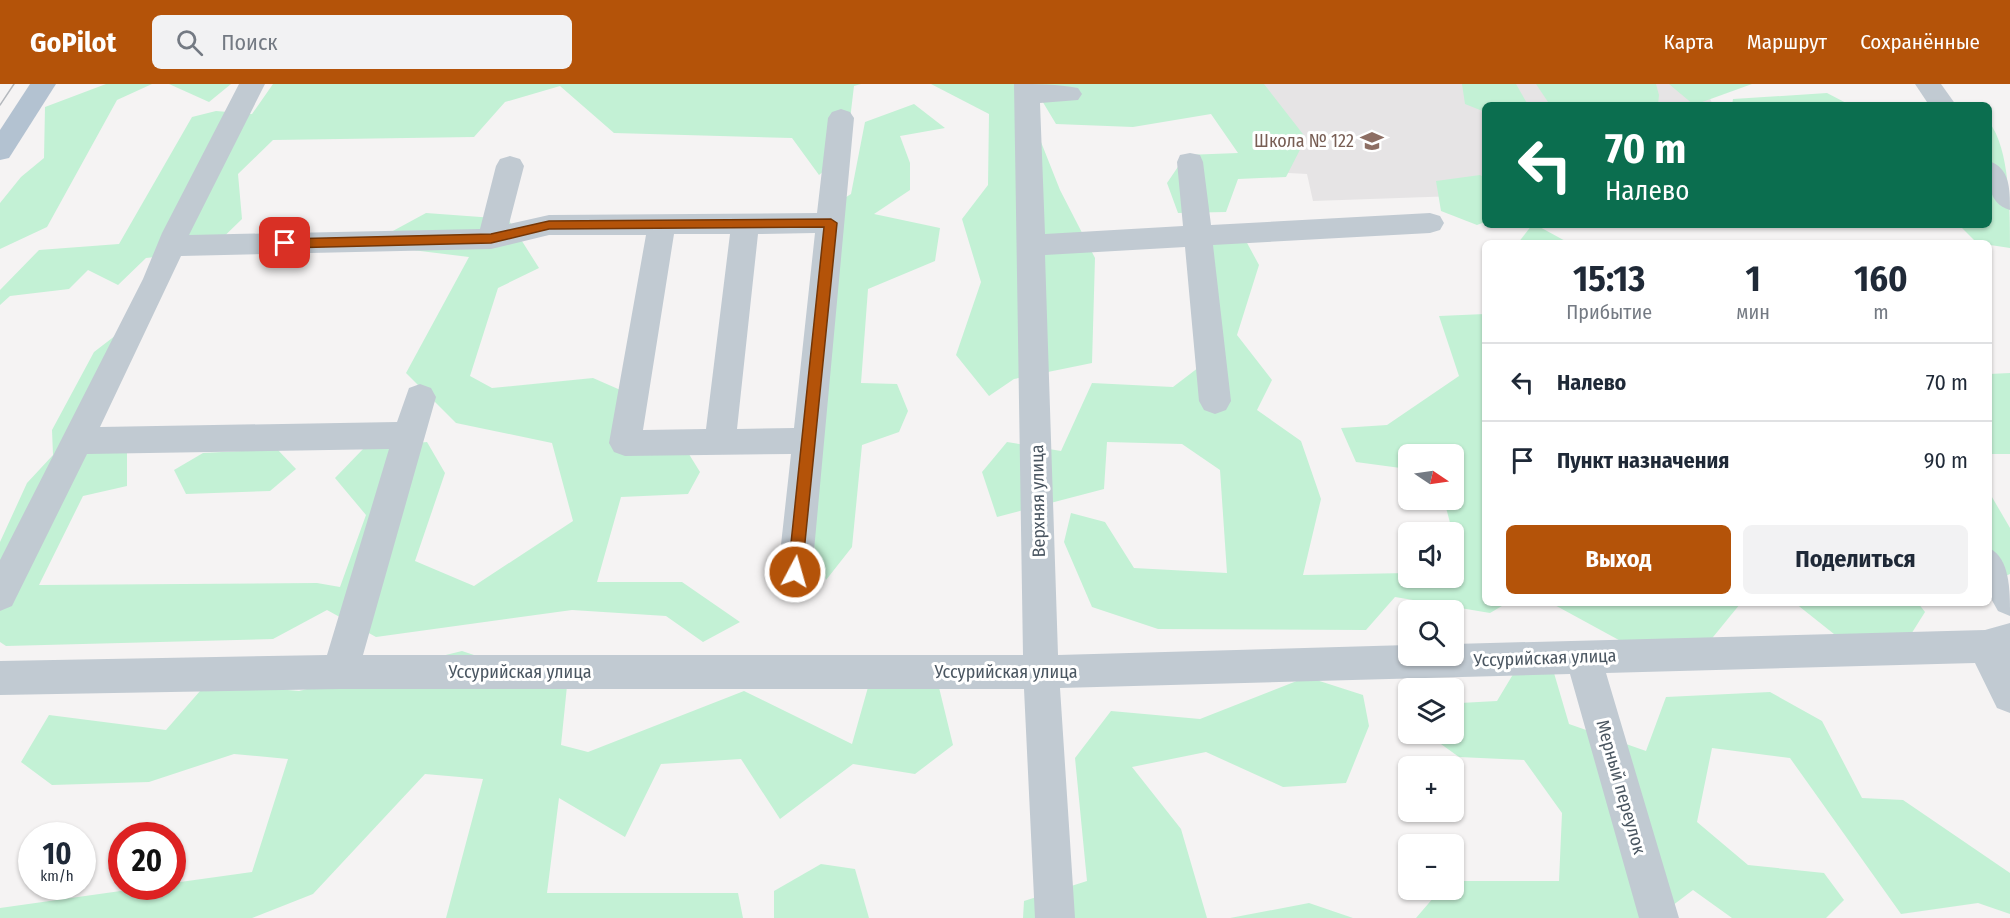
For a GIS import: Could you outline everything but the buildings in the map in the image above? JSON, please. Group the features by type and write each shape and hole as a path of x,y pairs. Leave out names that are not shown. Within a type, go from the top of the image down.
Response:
{"main road":[{"path":"0,151 43,84"}],"street":[{"path":"0,595 158,279 171,246 252,84"},
{"path":"1928,84 1941,102"},
{"path":"1027,89 1069,94"},
{"name":"Верхняя улица","path":"1027,89 1041,672 1055,918"},
{"path":"795,572 841,118"},
{"path":"1190,162 1215,401"},
{"path":"491,239 510,166"},
{"path":"1992,175 2010,200"},
{"path":"720,442 746,223"},
{"path":"171,246 491,239 549,225 831,223"},
{"path":"1032,245 1430,223"},
{"path":"662,224 625,443 808,441"},
{"path":"340,672 420,397"},
{"path":"77,441 409,435"},
{"path":"1992,568 2010,600"},
{"path":"1997,642 2010,696"},
{"name":"Уссурийская улица","path":"0,678 340,672 1041,672 1583,657 1997,642"},
{"name":"Мерный переулок","path":"1583,657 1659,918"}],"shaded area":[{"name":"Школа № 122","path":"1068,84 1703,84 1712,102 1482,102 1482,195 1313,201 1307,174 1269,172 1250,109"}],"green space":[{"path":"106,84 152,84 117,100 47,227 0,249 0,203 21,177 44,158 45,107"},
{"path":"169,84 231,84 209,102"},
{"path":"273,84 861,84 854,86 846,153 819,175 792,138 614,133 560,86 505,102 474,137 273,140 238,174 242,219 209,251 146,258 118,285 88,270 69,289 10,296 0,305 0,290 39,250 119,244 192,117 216,111 252,114"},
{"path":"931,84 1018,84 1060,190 1095,258 1092,363 1014,379 989,396 956,355 981,282 962,219 988,185 989,114"},
{"path":"1032,84 1264,84 1306,138 1286,177 1238,179 1226,212 1178,213 1167,183 1186,155 1238,153 1211,114 1133,127 1056,124"},
{"path":"1462,84 1516,84 1526,102 1482,102 1482,111 1465,104"},
{"path":"1536,84 1656,84 1659,95 1658,102 1548,102"},
{"path":"1669,84 1752,84 1702,102 1690,102"},
{"path":"1827,93 1844,102 1732,102 1733,99"},
{"path":"914,104 945,128 900,136 910,163 910,190 874,214 940,228 935,261 868,289 861,383 897,384 908,411 899,432 862,445 852,547 826,580 814,546 819,214 851,194 865,122"},
{"path":"1992,127 2005,164 2009,199 2010,248 1992,245 1992,240 1974,240 1962,228 1992,228"},
{"path":"1482,176 1482,223 1477,225 1441,211 1436,181"},
{"path":"426,213 508,219 539,268 498,288 470,376 492,388 593,378 641,399 640,433 679,438 700,472 688,494 621,497 597,582 682,582 740,622 703,642 666,616 572,610 376,637 327,610 273,639 6,646 0,642 0,542 27,483 53,455 52,430 94,352 120,332 89,427 127,449 127,486 83,496 39,585 317,583 340,587 366,515 335,478 364,448 427,442 445,473 415,561 474,586 573,521 552,443 456,423 406,373 469,257 404,249 391,232"},
{"path":"1530,228 1542,228 1564,240 1520,240"},
{"path":"1210,234 1246,241 1259,265 1237,335 1272,380 1257,410 1301,441 1321,499 1303,575 1398,573 1398,588 1464,588 1464,522 1450,522 1447,510 1464,510 1464,444 1398,444 1398,468 1356,462 1341,428 1387,425 1459,376 1439,316 1482,314 1482,606 1502,606 1490,613 1464,609 1464,600 1413,600 1395,597 1366,630 1158,629 1092,607 1064,542 1071,513 1105,522 1134,568 1227,573 1220,470 1182,444 1107,442 1104,489 997,517 982,472 1007,442 1061,451 1092,383 1173,387 1207,361"},
{"path":"2010,373 2010,454 1992,454 1992,374"},
{"path":"277,449 296,469 270,491 186,494 174,470 203,453"},
{"path":"1992,497 2010,528 2010,574 1992,582"},
{"path":"1556,606 1738,606 1709,642 1628,645"},
{"path":"1799,606 1920,606 1925,612 1908,639 1834,634"},
{"path":"462,651 567,686 561,745 588,752 744,691 852,744 874,666 934,667 953,745 915,774 853,764 780,819 741,759 661,764 625,837 559,798 547,893 738,893 743,918 446,918 483,779 425,774 313,894 252,918 0,918 0,908 57,900 96,900 96,894 108,893 108,900 186,900 186,881 252,872 288,759 234,754 149,782 52,785 21,762 49,715 166,730 207,683 299,691"},
{"path":"1515,671 1554,673 1569,724 1646,751 1666,697 1770,692 1822,721 1862,798 1903,800 2010,873 2010,914 1978,903 1901,914 1790,758 1712,748 1697,822 1748,865 1824,873 1844,900 1826,918 1732,918 1693,890 1656,918 1416,918 1431,900 1464,900 1464,881 1559,881 1562,813 1524,760 1464,757 1458,756 1441,744 1464,744 1464,703 1497,701"},
{"path":"1307,677 1363,695 1369,726 1346,783 1283,787 1206,752 1132,767 1181,829 1207,918 1023,918 1024,901 1087,881 1075,758 1111,711 1200,719"},
{"path":"821,864 855,869 869,918 774,918 774,891"},
{"path":"1309,903 1353,918 1230,918"}],"tram line":[{"path":"0,105 14,84"}],"place":[{"name":"Школа № 122","path":"1372,141"}],"route":[{"path":"285,243 491,239 549,225 831,223 795,572"}]}
